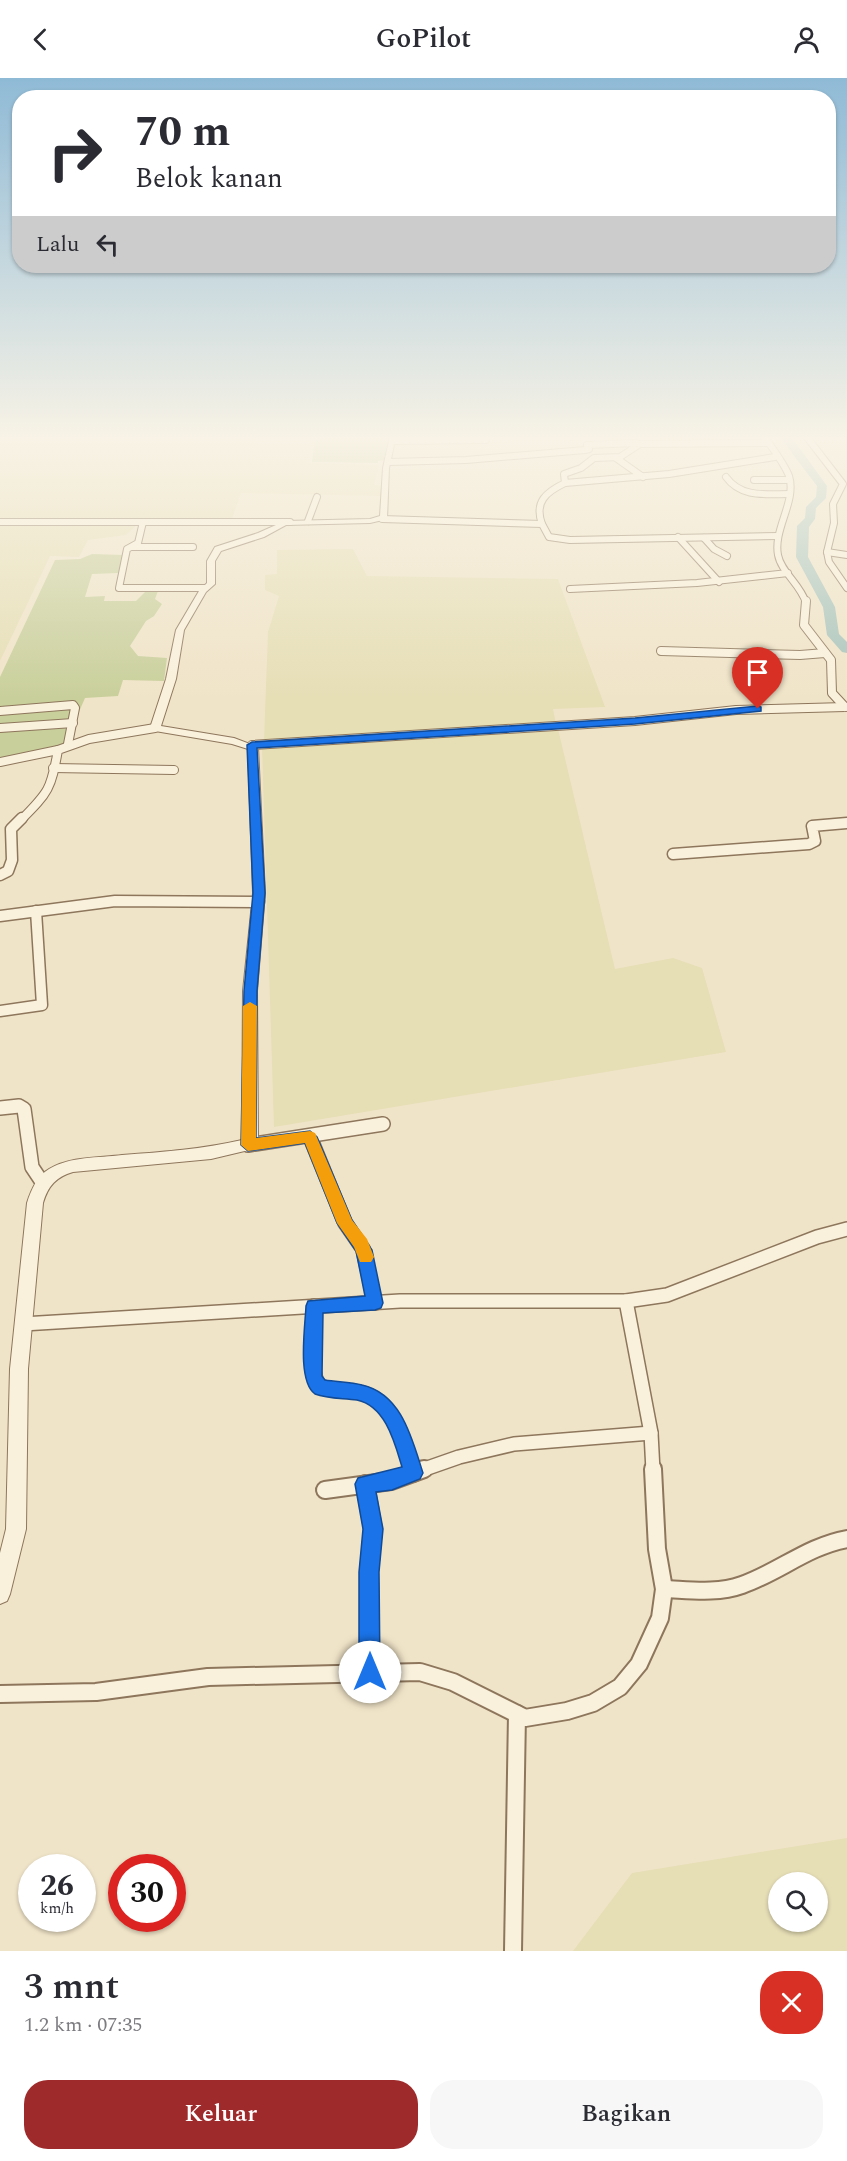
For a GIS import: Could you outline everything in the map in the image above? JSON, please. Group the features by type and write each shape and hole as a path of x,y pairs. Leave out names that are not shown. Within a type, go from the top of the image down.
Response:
{"street":[{"path":"143,523 140,540 127,549 120,574 121,589 205,588"},
{"path":"155,728 171,680 180,630 205,588 211,584 211,561 218,549 286,523"},
{"path":"523,523 542,524 549,537 570,540 778,537"},
{"path":"781,523 778,537 778,557 804,595 807,607 803,616 804,626 831,660 832,693 846,707"},
{"path":"834,523 827,552 829,562 847,588"},
{"path":"678,537 718,582"},
{"path":"704,538 714,549 727,556"},
{"path":"132,547 193,547"},
{"path":"827,552 847,555"},
{"path":"570,589 718,582 788,573"},
{"path":"661,651 800,655 825,653"},
{"path":"0,711 73,705 73,723 68,744"},
{"path":"0,762 58,750 68,744 155,728 252,745 635,721 736,710 846,707"},
{"path":"0,728 73,723"},
{"path":"248,1145 250,991 259,902 252,745"},
{"path":"0,875 8,871 12,860 11,830 47,794 52,784 58,750"},
{"path":"53,768 174,770"},
{"path":"673,854 809,844 814,841 812,826 847,823"},
{"path":"0,828 11,830"},
{"path":"0,916 115,901 259,902"},
{"path":"0,1011 42,1005 36,911"},
{"path":"0,1108 16,1106 24,1109 32,1167 42,1182"},
{"path":"0,1594 18,1505 19,1370 35,1203 42,1182 54,1172 73,1166 211,1154 248,1145 383,1124"},
{"path":"310,1137 345,1223 363,1250 375,1303"},
{"path":"23,1324 375,1303 627,1301 667,1295 817,1236 847,1229"},
{"path":"0,1694 96,1692 208,1677 420,1672 453,1682 525,1718 567,1711 593,1703 620,1687 639,1664 660,1618 664,1589 657,1549 651,1432 627,1301"},
{"path":"314,1306 312,1363 317,1384 330,1391 362,1393 381,1405 401,1434 413,1473"},
{"path":"325,1490 392,1481 459,1457 514,1444 651,1432"},
{"path":"365,1484 373,1529 369,1572 370,1672"},
{"path":"664,1589 719,1590 740,1586 814,1547 847,1539"},
{"path":"513,1951 518,1714"}],"shaded area":[{"path":"0,523 139,523 126,535 88,540 79,557 50,556 0,661"},
{"path":"353,549 367,576 558,579 605,707 553,709 556,724 264,741 268,632 279,596 265,590 265,575 277,574 277,550"},
{"path":"558,729 615,969 673,958 702,968 726,1052 274,1127 262,746"},
{"path":"847,1838 847,1951 573,1951 632,1873"}],"green space":[{"path":"92,554 125,555 118,573 92,574 85,597 105,596 104,601 136,601 146,591 158,591 155,599 162,604 154,616 146,621 130,646 138,656 167,658 164,681 123,680 118,696 85,698 65,744 0,759 0,677 55,560 80,559"}],"waterway":[{"path":"806,523 803,526 802,557 829,607 833,635 847,649"}],"slow traffic":[{"path":"250,1006 250,1141 248,1145 310,1137 324,1177 345,1223 361,1244 365,1257"}],"route":[{"path":"370,1672 369,1572 373,1529 365,1484 392,1481 413,1473 395,1422 375,1399 362,1393 330,1391 317,1384 313,1376 314,1306 375,1303 361,1244 345,1223 324,1177 310,1137 248,1145 250,1141 250,991 259,893 252,745 635,721 758,709"}]}
